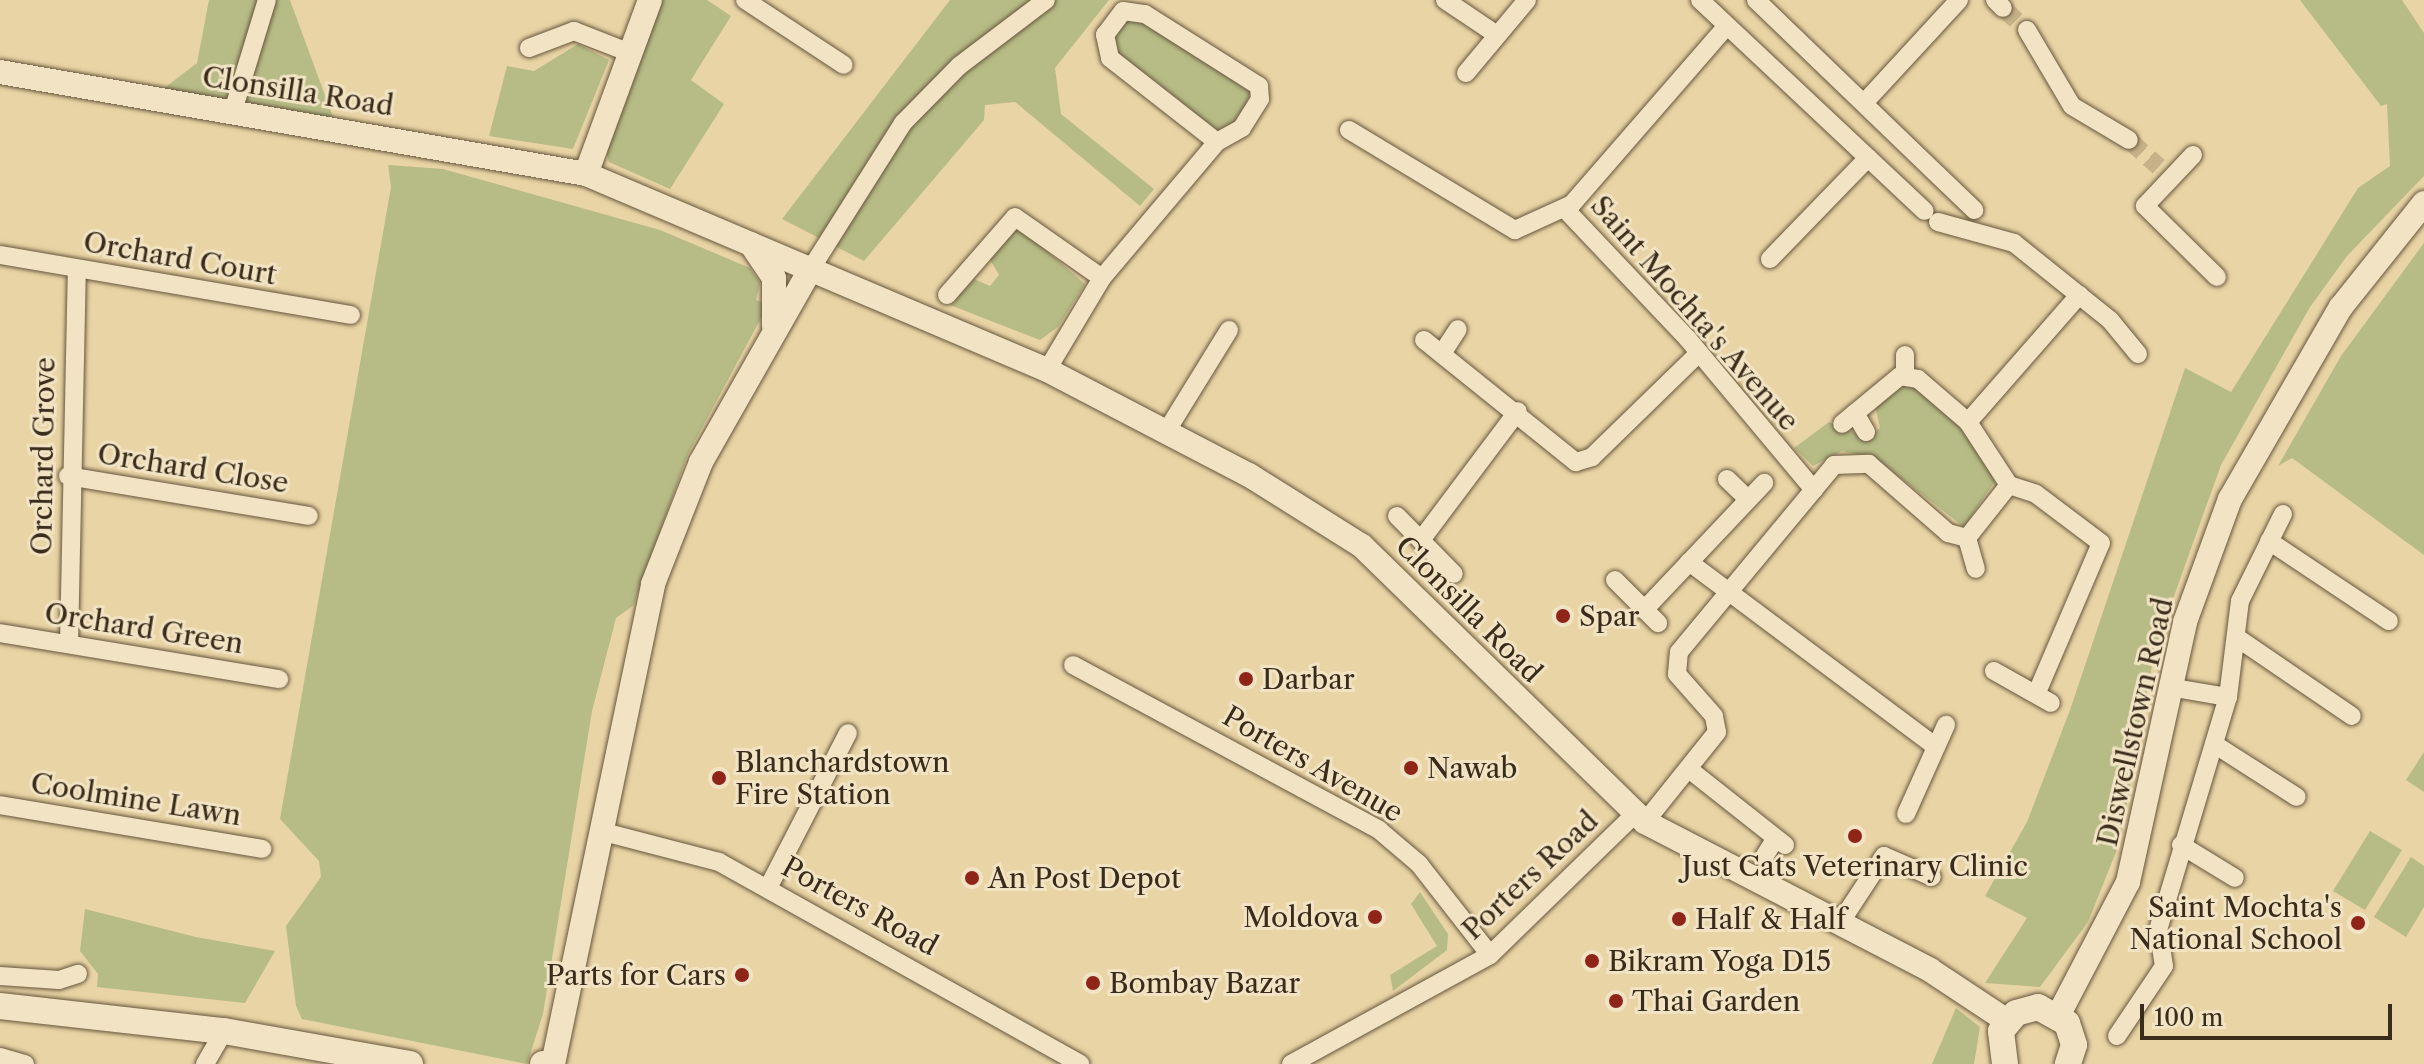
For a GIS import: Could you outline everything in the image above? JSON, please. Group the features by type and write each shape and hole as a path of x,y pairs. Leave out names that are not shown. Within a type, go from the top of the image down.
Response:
{"main road":[{"path":"0,1006 224,1031 410,1064"},
{"path":"2000,1061 2007,1021 2026,1008 2059,1014 2072,1034 2068,1064"}],"street":[{"path":"233,111 267,0"},
{"path":"586,174 628,52 650,0"},
{"path":"745,0 844,65"},
{"path":"553,1064 630,671 666,548 701,462 812,267 903,123 959,66 1046,0"},
{"path":"1445,0 1497,35"},
{"path":"1466,73 1527,0"},
{"path":"1700,0 1725,28 1931,217 2000,234 2079,295 2138,354"},
{"path":"1756,0 1974,210"},
{"path":"1864,103 1959,0"},
{"path":"1047,370 1102,278 1217,142 1242,128 1260,99 1259,86 1145,14 1123,11 1105,35 1110,58 1217,142"},
{"name":"Saint Mochta's Avenue","path":"1725,28 1565,209 1699,353 1814,490"},
{"path":"2027,30 2072,106 2129,140"},
{"path":"529,48 574,31 628,52"},
{"name":"Clonsilla Road","path":"0,72 586,174 812,267 1047,370 1315,515 1399,575 1640,818 1840,923 2007,1021"},
{"path":"1349,130 1509,230 1565,209"},
{"path":"2193,155 2165,172 2146,211 2217,277"},
{"path":"1770,259 1868,158"},
{"name":"Diswellstown Road","path":"2059,1014 2128,882 2169,687 2199,580 2255,447 2341,307 2424,203"},
{"path":"947,295 1015,217 1102,278"},
{"path":"751,244 774,278 774,332"},
{"name":"Orchard Court","path":"0,255 351,315"},
{"name":"Orchard Grove","path":"69,644 68,476 77,269"},
{"path":"1968,422 2079,295"},
{"path":"1443,352 1458,329"},
{"path":"1166,432 1229,330"},
{"path":"1424,340 1582,462 1699,353"},
{"path":"1905,355 1905,376"},
{"path":"1905,376 1928,384 1968,422 2009,485 2045,499 2101,543 2044,696 1994,671"},
{"path":"1866,432 1848,418 1905,376"},
{"path":"1421,540 1518,411"},
{"path":"1727,594 1840,461 1857,460 1896,484 1948,533 1967,538"},
{"name":"Orchard Close","path":"68,476 309,516"},
{"path":"1727,479 1748,499"},
{"path":"1644,610 1764,483"},
{"path":"1967,538 2009,485"},
{"path":"2117,1036 2164,966 2158,930 2181,845 2228,697 2240,601 2283,514"},
{"path":"1397,516 1454,574"},
{"path":"1967,538 1976,569"},
{"path":"2269,541 2389,621"},
{"path":"1689,562 1727,594 1934,745"},
{"path":"1615,580 1658,623"},
{"name":"Porters Road","path":"1291,1064 1490,955 1690,770 1717,724 1682,684 1677,658 1727,594"},
{"name":"Orchard Green","path":"0,633 279,679"},
{"path":"2236,637 2352,716"},
{"name":"Porters Avenue","path":"1073,665 1379,830 1429,875 1490,955"},
{"path":"2169,687 2228,697"},
{"path":"1906,814 1934,745 1946,725"},
{"path":"769,886 848,733"},
{"path":"2214,744 2297,797"},
{"path":"1690,770 1780,842 1764,857"},
{"name":"Coolmine Lawn","path":"0,805 262,849"},
{"name":"Porters Road","path":"600,831 684,850 769,886 1080,1064"},
{"path":"2181,845 2235,878"},
{"path":"1840,923 1884,856 1932,877"},
{"path":"0,976 78,974"},
{"path":"205,1064 224,1031"},
{"path":"0,1057 25,1064"}],"green space":[{"path":"209,0 290,0 334,120 163,89 197,63"},
{"path":"661,0 707,0 731,16 691,80 724,104 670,189 609,162 606,151"},
{"path":"950,0 1109,0 1055,68 1061,114 1154,189 1140,206 1015,102 985,105 984,120 864,261 782,219"},
{"path":"2300,0 2402,0 2424,33 2424,176 2347,256 2310,307 2221,465 2155,649 2120,842 2088,922 2040,987 1985,983 2027,918 1985,896 2027,822 2070,710 2185,368 2231,392 2358,188 2390,166 2387,104 2381,106"},
{"path":"1125,20 1140,20 1251,91 1242,117 1223,131 1214,129 1114,51 1115,32"},
{"path":"578,44 609,60 573,149 489,136 507,66 534,71"},
{"path":"388,165 443,169 660,230 750,268 760,283 756,300 768,305 688,454 633,606 616,618 592,711 543,1014 527,1064 302,1019 296,1006 286,926 321,877 319,861 280,819 391,187"},
{"path":"1019,227 1085,284 1058,327 1040,340 950,305 974,279 990,286 999,275 989,258"},
{"path":"2424,243 2424,555 2292,458 2278,466 2341,356"},
{"path":"1903,386 1916,386 1957,423 1999,475 1964,527 1875,458 1842,451 1813,466 1794,448 1829,422 1867,438 1880,428 1875,405"},
{"path":"2424,752 2424,792 2406,780"},
{"path":"2370,831 2402,850 2365,910 2333,891"},
{"path":"2411,857 2424,866 2424,907 2406,937 2374,917"},
{"path":"1420,892 1448,934 1447,950 1393,991 1390,975 1437,946 1411,904"},
{"path":"85,909 196,937 275,951 245,1003 97,987 98,974 80,951"},
{"path":"1956,1008 1980,1027 1974,1064 1932,1064"}],"tunnel":[{"path":"2003,8 2027,30"},
{"path":"2129,140 2159,167"}],"place":[{"name":"Spar","path":"1563,616"},
{"name":"Darbar","path":"1246,679"},
{"name":"Nawab","path":"1411,768"},
{"name":"Blanchardstown Fire Station","path":"719,778"},
{"name":"Just Cats Veterinary Clinic","path":"1855,836"},
{"name":"An Post Depot","path":"972,878"},
{"name":"Moldova","path":"1375,917"},
{"name":"Half & Half","path":"1679,919"},
{"name":"Saint Mochta's National School","path":"2358,923"},
{"name":"Bikram Yoga D15","path":"1592,961"},
{"name":"Parts for Cars","path":"742,975"},
{"name":"Bombay Bazar","path":"1093,983"},
{"name":"Thai Garden","path":"1616,1001"}]}
